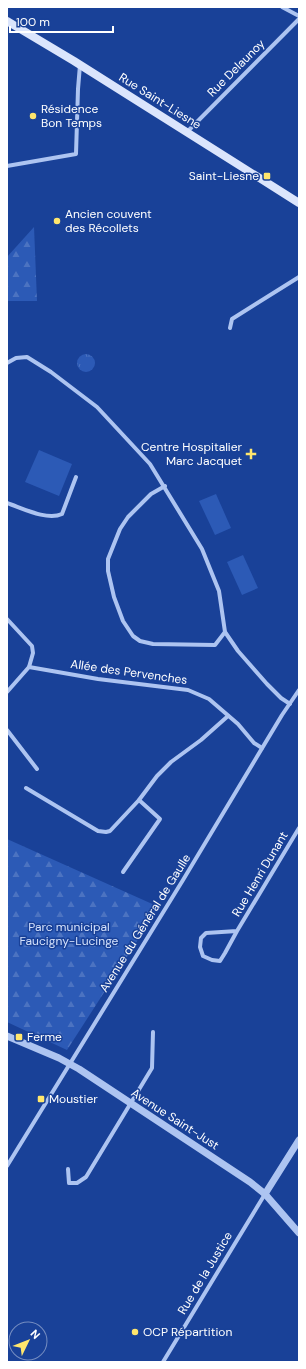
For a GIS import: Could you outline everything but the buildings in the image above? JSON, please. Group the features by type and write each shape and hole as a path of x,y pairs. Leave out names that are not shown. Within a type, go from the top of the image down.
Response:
{"main road":[{"name":"Rue Saint-Liesne","path":"7,21 299,202"}],"street":[{"path":"282,7 299,16"},
{"name":"Rue Delaunoy","path":"187,132 299,19"},
{"path":"7,166 76,154 80,65"},
{"path":"230,328 232,319 299,277"},
{"path":"7,363 16,358 28,357 51,372 91,403 150,464 165,486 205,556 219,591 225,632 238,651 267,684 281,698 290,704"},
{"path":"7,503 47,517 57,516 62,514 76,477"},
{"path":"165,486 151,494 128,517 120,529 108,559 108,571 114,597 122,621 133,636 140,641 153,644 215,645 225,632"},
{"path":"7,619 32,646 33,653 29,667 7,692"},
{"name":"Allée des Pervenches","path":"29,667 188,690 209,699 238,724 254,743 262,748"},
{"name":"Avenue du Général de Gaulle","path":"7,1166 183,880 262,748 299,690"},
{"path":"26,788 98,831 106,832 113,828 139,800 157,776 171,762 201,740 228,716"},
{"path":"7,730 37,769"},
{"path":"123,872 160,819 139,800"},
{"name":"Rue Henri Dunant","path":"237,931 206,933 201,938 200,946 203,956 212,960 220,961 299,828"},
{"path":"68,1169 69,1183 77,1183 86,1177 152,1068 153,1032"},
{"name":"Avenue Saint-Just","path":"7,1037 79,1069 220,1162 265,1194 299,1233"},
{"path":"265,1194 299,1140"},
{"name":"Rue de la Justice","path":"163,1362 265,1194"}],"green space":[{"path":"34,227 37,301 7,301 7,257"},
{"path":"86,354 92,357 95,363 92,369 86,372 80,369 77,363 80,357"},
{"path":"39,450 72,464 59,496 25,482"},
{"path":"216,494 231,528 215,535 199,501"},
{"path":"243,555 258,588 242,595 227,562"},
{"name":"Parc municipal Faucigny-Lucinge","path":"7,839 159,907 67,1050 7,1022"}],"place":[{"name":"Résidence Bon Temps","path":"33,116"},
{"name":"Saint-Liesne","path":"267,176"},
{"name":"Ancien couvent des Récollets","path":"57,221"},
{"name":"Centre Hospitalier Marc Jacquet","path":"251,454"},
{"name":"Ferme","path":"19,1037"},
{"name":"Moustier","path":"41,1099"},
{"name":"OCP Répartition","path":"135,1332"}]}
